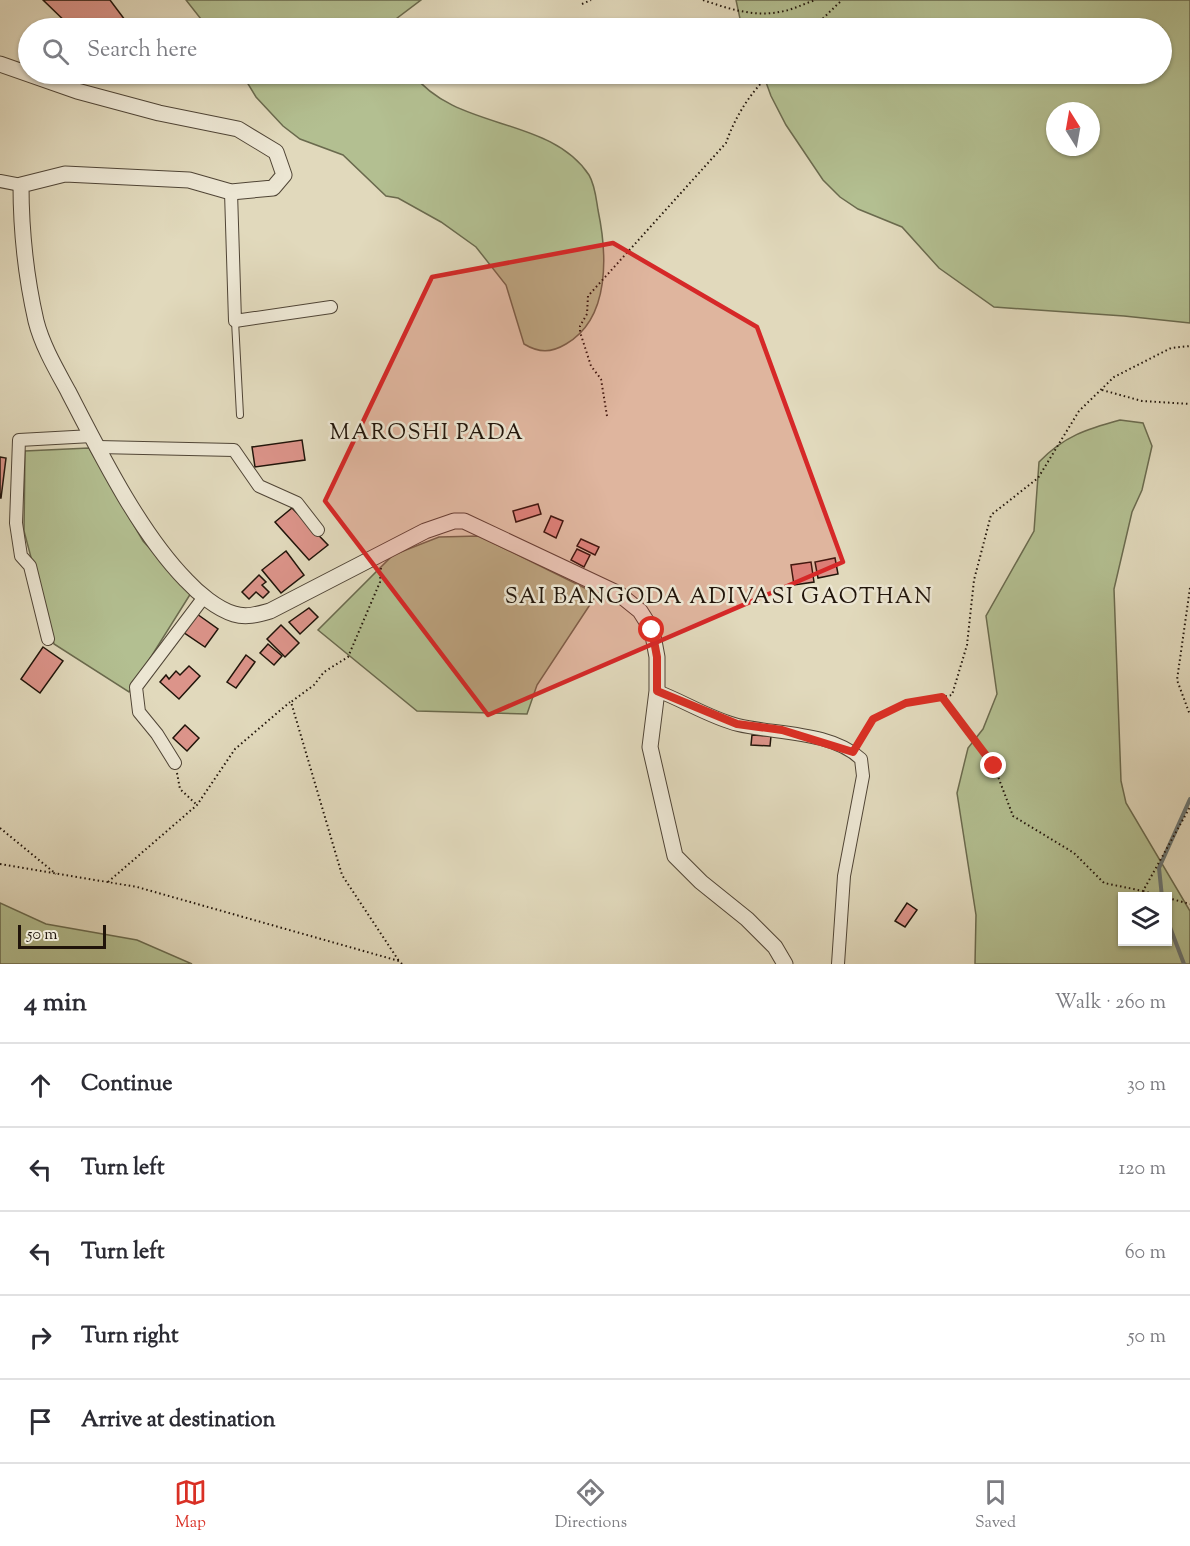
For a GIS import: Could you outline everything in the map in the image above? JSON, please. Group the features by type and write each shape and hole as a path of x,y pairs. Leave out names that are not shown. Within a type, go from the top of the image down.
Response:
{"street":[{"path":"0,64 18,70"},
{"path":"0,181 21,185 65,174 99,175 189,180 231,192 273,188 284,175 276,152 238,129 148,111 57,84"},
{"path":"21,185 21,218 36,321 45,346 95,442 161,549 185,580 204,597 234,614 254,616 270,611 425,531 454,521 464,521 619,594 640,611 652,630 657,657 657,691 650,747 675,855 701,882 747,919 775,947 785,964"},
{"path":"231,192 235,321 331,307"},
{"path":"48,639 30,566 21,556 16,523 20,440 234,450 260,486 297,503 318,530"},
{"path":"175,763 139,712 136,687 204,597"},
{"path":"657,691 731,723 782,730 853,752 861,759 863,776 844,876 838,964"}],"lane":[{"path":"235,321 240,415"}],"path":[{"path":"582,4 591,0"},
{"path":"703,0 735,11 764,14 784,11 816,0"},
{"path":"823,18 842,0"},
{"path":"607,416 601,379 591,366 580,332 580,326 587,315 588,296 726,143 731,129 759,84"},
{"path":"853,752 873,719 906,703 952,695 967,645 975,580 992,515 1038,478 1079,411 1114,377 1172,348 1190,346"},
{"path":"1101,390 1142,401 1190,404"},
{"path":"108,882 196,805 235,749 272,719 277,711 314,685 324,672 348,657 380,582 382,553"},
{"path":"1190,588 1177,680 1190,715"},
{"path":"1185,614 1190,615"},
{"path":"942,697 994,766 1013,816 1074,853 1104,883 1146,892"},
{"path":"291,702 342,875 402,964"},
{"path":"175,763 180,789 196,805"},
{"path":"1143,891 1190,807"},
{"path":"0,828 56,874"},
{"path":"0,864 137,887 399,961"},
{"path":"1172,899 1190,903"}],"highlighted area":[{"path":"613,243 757,327 843,562 488,715 325,501 432,277"}],"green space":[{"path":"186,0 421,0 397,18 200,18"},
{"path":"736,0 1190,0 1190,323 994,307 939,268 902,227 858,209 840,197 823,180 786,125 767,84 1172,84 1172,18 740,18"},
{"path":"248,84 423,84 453,106 528,132 551,142 572,156 589,175 595,192 604,264 598,302 581,333 566,344 545,351 524,344 506,285 476,247 441,222 398,198 386,196 343,155 300,139 283,126 256,97"},
{"path":"1120,420 1143,423 1152,446 1142,490 1132,512 1114,589 1121,781 1126,803 1190,911 1190,964 975,964 976,915 957,793 968,748 983,729 997,694 986,616 1034,531 1039,462 1058,446 1086,430"},
{"path":"89,448 143,541 191,593 129,692 54,644 24,531 25,451"},
{"path":"479,536 597,594 537,685 527,714 417,711 318,630 393,555 439,537"},
{"path":"0,903 46,924 137,940 192,964 0,964"}],"building":[{"path":"43,0 110,0 124,18 62,18"},
{"path":"302,440 305,460 255,467 252,447"},
{"path":"0,457 6,458 1,498 0,498"},
{"path":"538,504 541,514 516,522 513,511"},
{"path":"292,508 328,545 309,560 275,522"},
{"path":"551,516 563,521 556,538 544,532"},
{"path":"581,539 599,547 595,555 577,546"},
{"path":"577,549 590,555 584,567 571,560"},
{"path":"286,551 304,575 281,593 262,570"},
{"path":"835,558 838,574 818,578 815,562"},
{"path":"811,562 814,582 794,585 791,565"},
{"path":"259,575 266,582 262,585 269,592 263,598 256,592 249,599 242,592"},
{"path":"309,608 318,617 300,634 289,622"},
{"path":"197,614 218,629 205,647 183,632"},
{"path":"281,625 299,643 285,657 267,639"},
{"path":"268,644 282,656 274,665 260,653"},
{"path":"43,647 63,661 40,693 21,679"},
{"path":"246,655 255,662 236,688 227,682"},
{"path":"189,666 200,676 179,699 160,682 166,675 169,679 176,671 180,675"},
{"path":"185,725 199,738 187,751 173,738"},
{"path":"752,735 771,736 770,746 751,745"},
{"path":"907,903 917,910 905,927 895,921"}],"waterway":[{"path":"1161,892 1159,868 1190,799"},
{"path":"1172,932 1184,964"}],"district":[{"name":"MAROSHI PADA","path":"427,431"},
{"name":"SAI BANGODA ADIVASI GAOTHAN","path":"719,595"}],"route":[{"path":"652,630 657,657 657,691 726,721 751,727 782,730 844,747 853,752 873,719 906,703 942,697 994,766"}]}
